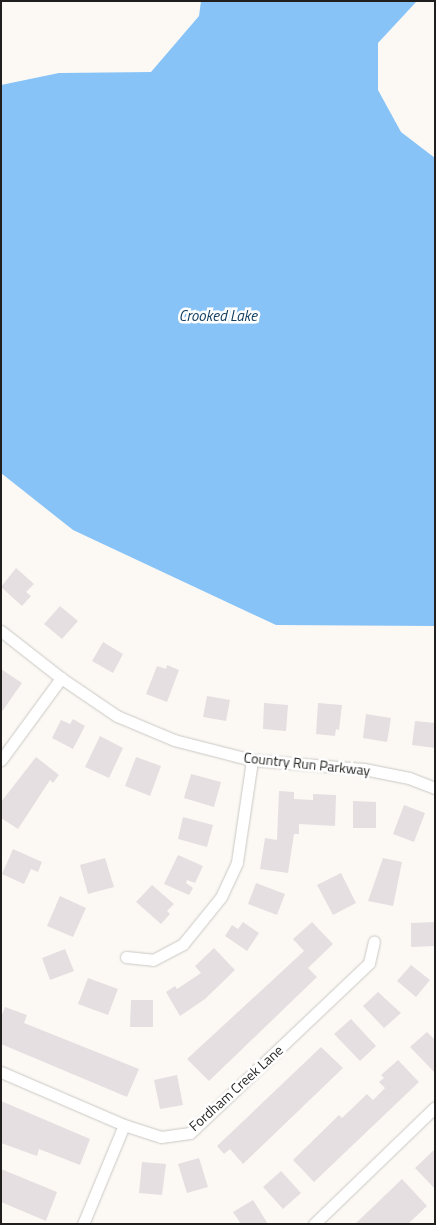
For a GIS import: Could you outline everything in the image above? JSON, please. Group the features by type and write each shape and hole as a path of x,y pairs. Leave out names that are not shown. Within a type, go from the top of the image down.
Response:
{"street":[{"name":"Country Run Parkway","path":"1,631 61,678 117,716 174,740 252,760 364,769 409,778 435,788"},
{"path":"1,760 61,678"},
{"path":"126,956 153,960 183,944 221,897 237,862 252,760"},
{"name":"Fordham Creek Lane","path":"1,1072 124,1125 161,1137 190,1133 369,963 374,942"},
{"path":"314,1224 435,1107"},
{"path":"83,1224 124,1125"}],"water":[{"name":"Crooked Lake","path":"201,1 417,1 378,43 378,90 401,132 435,158 435,626 276,625 73,530 1,473 1,85 59,73 151,72 199,16"}],"building":[{"path":"16,568 34,584 26,592 31,596 22,606 1,587"},
{"path":"60,606 78,621 62,639 44,624"},
{"path":"103,642 123,654 113,673 92,661"},
{"path":"167,665 179,670 167,702 146,694 157,666 166,669"},
{"path":"1,669 22,683 1,713"},
{"path":"207,696 230,700 226,721 203,717"},
{"path":"264,703 288,705 286,731 263,729"},
{"path":"318,703 342,705 339,730 336,729 335,736 316,734"},
{"path":"366,714 391,718 387,742 363,738"},
{"path":"73,719 85,726 73,749 52,738 61,720 70,724"},
{"path":"415,721 435,723 435,748 412,745"},
{"path":"100,736 123,748 109,778 85,767"},
{"path":"36,757 59,775 53,783 50,780 18,829 1,818 1,802"},
{"path":"136,757 161,766 150,796 125,786"},
{"path":"191,774 221,782 214,807 184,798"},
{"path":"279,791 294,792 294,799 313,800 313,794 336,795 335,826 299,824 299,834 294,834 288,873 260,869 265,838 277,840"},
{"path":"353,801 376,802 376,828 353,828"},
{"path":"404,805 425,813 414,842 393,834"},
{"path":"183,817 213,825 207,847 178,839"},
{"path":"13,849 42,862 38,872 31,869 24,884 2,874"},
{"path":"178,855 203,866 195,883 187,880 186,883 193,888 189,895 164,884"},
{"path":"105,858 114,887 88,894 80,865"},
{"path":"383,858 402,862 393,906 368,901"},
{"path":"341,873 356,903 333,915 317,885"},
{"path":"256,883 285,894 277,915 248,904"},
{"path":"152,885 174,904 167,911 170,914 161,924 136,902"},
{"path":"60,896 86,908 73,937 47,926"},
{"path":"243,922 259,933 247,951 225,936 232,925 238,929"},
{"path":"312,922 333,944 308,968 317,977 209,1081 187,1059 304,951 293,939"},
{"path":"435,922 435,946 411,947 411,923"},
{"path":"214,948 235,970 205,999 180,1016 166,992 175,986 177,989 201,973 195,966"},
{"path":"65,949 74,971 50,980 42,958"},
{"path":"411,965 430,980 416,997 397,981"},
{"path":"88,978 118,989 108,1015 78,1004"},
{"path":"378,992 401,1013 384,1028 363,1006"},
{"path":"131,1000 153,1000 153,1027 130,1027"},
{"path":"5,1007 27,1015 24,1023 139,1069 127,1097 1,1044 1,1017"},
{"path":"351,1019 376,1046 360,1061 334,1034"},
{"path":"427,1032 435,1040 435,1073 410,1047"},
{"path":"321,1047 343,1068 243,1164 230,1149 224,1154 217,1146"},
{"path":"398,1060 419,1082 314,1182 293,1160 339,1115 342,1118 367,1094 373,1100 385,1088 379,1082 384,1078 381,1075"},
{"path":"177,1075 183,1105 160,1109 154,1080"},
{"path":"1,1101 90,1139 80,1165 39,1149 37,1156 1,1143"},
{"path":"435,1149 435,1189 415,1168"},
{"path":"199,1158 208,1187 187,1193 178,1164"},
{"path":"142,1162 166,1164 162,1195 139,1193"},
{"path":"1,1169 57,1192 46,1221 1,1202"},
{"path":"281,1171 301,1193 283,1209 263,1187"},
{"path":"402,1179 427,1206 408,1224 355,1224"},
{"path":"253,1200 268,1224 241,1224 233,1212"}]}
